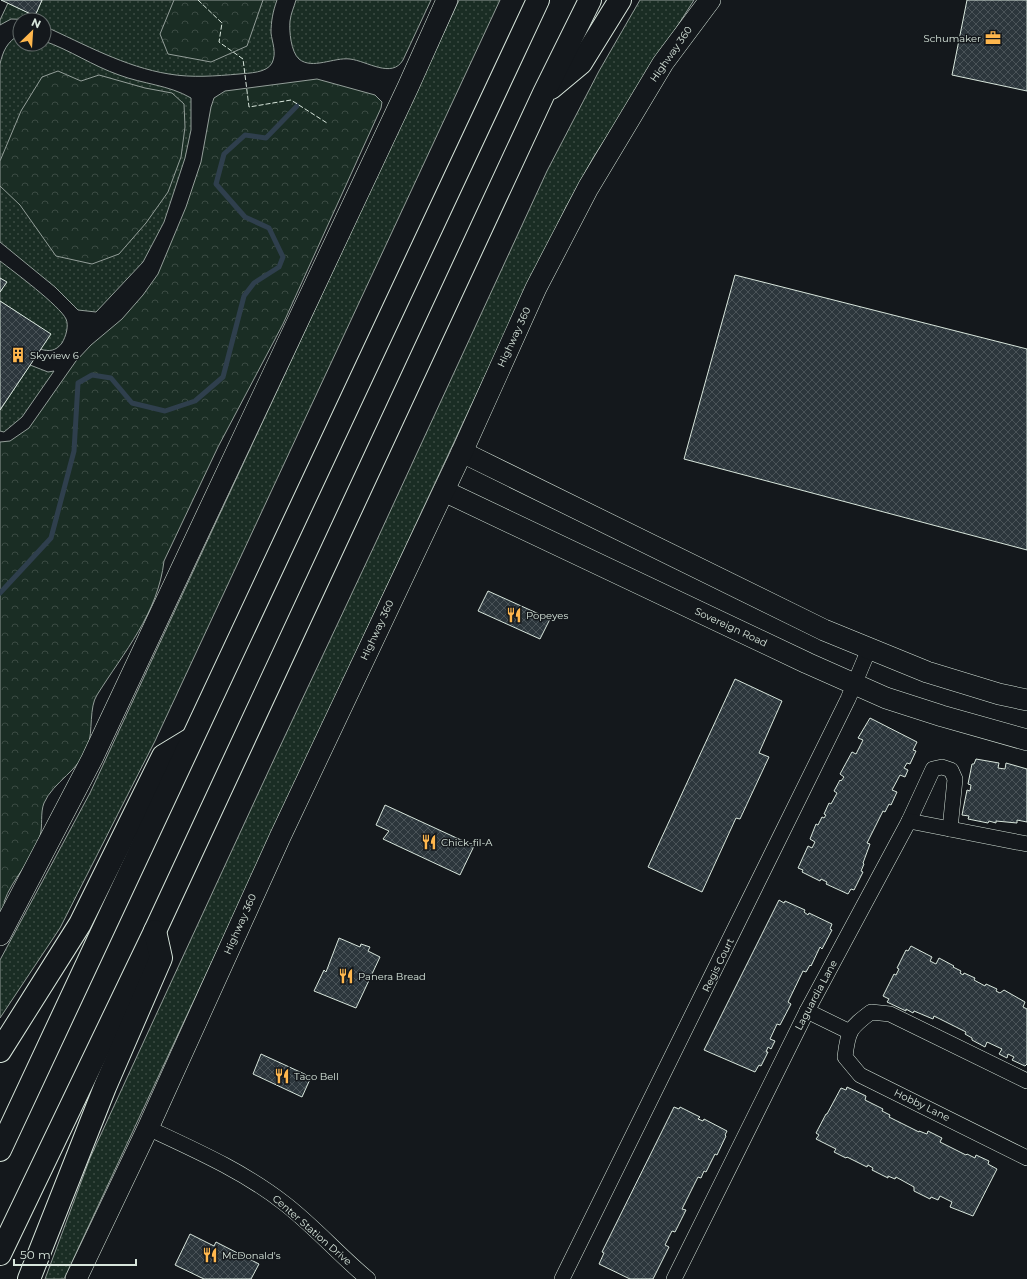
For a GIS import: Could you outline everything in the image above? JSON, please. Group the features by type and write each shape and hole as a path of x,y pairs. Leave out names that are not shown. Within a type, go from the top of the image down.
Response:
{"highway":[{"path":"0,1254 155,931 544,93 590,0"},
{"path":"544,93 581,63 620,0"},
{"path":"0,1150 537,1"},
{"path":"0,1051 80,924 162,756 191,739"},
{"path":"29,1279 105,1087 161,958 155,931"}],"main road":[{"path":"0,934 95,752 408,87 447,0"},
{"name":"Highway 360","path":"76,1279 148,1128 280,837 444,491 536,288 588,188 663,63 710,0"},
{"path":"462,452 824,630 927,672 999,694 1027,700"},
{"name":"Sovereign Road","path":"444,491 807,663 886,698 942,716 1027,740"}],"street":[{"name":"Regis Court","path":"562,1279 855,684 869,649"},
{"name":"Laguardia Lane","path":"674,1279 807,1011 909,821 933,769 942,767 951,770 955,779 950,829"},
{"path":"909,821 1027,844"},
{"path":"807,1011 850,1032 853,1026 871,1012 890,1014 1027,1082"},
{"name":"Hobby Lane","path":"850,1032 847,1037 845,1057 860,1075 1027,1158"},
{"name":"Center Station Drive","path":"148,1128 220,1162 256,1183 285,1204 368,1279"}],"green space":[{"path":"42,0 277,0 272,16 271,29 274,55 270,66 262,71 253,73 204,76 169,74 137,66 105,54 52,30 52,12 37,12"},
{"path":"174,0 263,0 247,46 211,62 168,54 160,34"},
{"path":"296,0 431,0 403,60 398,65 386,69 350,59 310,63 299,59 292,47 290,30 290,18"},
{"path":"459,0 500,0 155,741 60,928 0,1018 0,960 90,793"},
{"path":"640,0 694,0 593,158 566,207 483,380 64,1279 45,1279 90,1158 547,171 599,71"},
{"path":"8,3 27,12 12,12 12,19 0,25 0,20"},
{"path":"12,40 12,52 52,52 52,44 109,71 128,78 165,87 191,98 191,130 185,158 164,222 143,262 96,312 78,310 55,287 0,242 0,64 6,47"},
{"path":"58,71 81,81 99,75 145,88 172,93 184,104 185,127 181,157 168,192 146,223 119,254 92,264 56,256 20,205 0,186 0,161 21,111 42,77"},
{"path":"317,79 375,95 382,102 381,108 283,324 218,447 164,561 161,580 147,615 97,695 93,706 88,746 79,762 48,796 44,803 41,832 37,845 8,893 4,902 7,908 0,921 0,442 10,441 29,428 76,361 91,345 122,319 143,295 158,274 186,207 201,162 214,98 225,91"},
{"path":"0,261 46,298 62,313 66,319 66,334 62,343 57,348 49,351 40,349 50,334 0,301 0,292 6,282 0,278"},
{"path":"30,365 48,372 54,371 22,417 4,432 0,431 0,410"}],"building":[{"path":"1,0 42,0 37,12 26,12"},
{"name":"Schumaker","path":"967,0 1027,0 1027,91 952,75"},
{"path":"735,275 1027,349 1027,550 684,459"},
{"path":"0,278 7,282 0,292"},
{"name":"Skyview 6","path":"0,301 51,334 0,410"},
{"name":"Popeyes","path":"488,591 550,619 540,639 478,611"},
{"path":"735,679 782,701 759,753 769,757 740,819 736,818 702,892 648,867"},
{"path":"870,718 917,742 913,750 916,751 910,764 907,763 904,768 908,770 905,777 900,775 892,790 897,792 891,805 889,804 885,812 883,811 867,843 870,844 861,871 863,872 854,890 851,889 848,894 826,884 827,882 821,879 820,881 802,872 803,870 798,868 808,846 812,848 815,842 810,839 816,824 818,825 822,817 824,818 826,815 824,814 829,803 831,804 837,793 834,791 840,780 841,781 844,777 840,774 852,752 856,754 863,740 858,738"},
{"path":"976,759 999,763 998,768 1005,769 1006,763 1027,769 1027,822 1017,820 1017,823 996,821 996,823 989,821 988,823 968,819 969,816 962,815 967,790 970,791 971,785 968,784 972,764 974,764"},
{"name":"Chick-fil-A","path":"385,805 474,846 460,875 383,839 389,831 376,825"},
{"path":"779,900 784,903 785,901 805,910 804,912 808,915 809,913 832,924 830,929 832,930 822,949 820,947 811,966 810,965 806,972 803,971 788,1002 791,1004 780,1025 777,1024 770,1039 775,1041 771,1049 768,1047 766,1052 768,1052 761,1066 759,1065 755,1072 704,1050"},
{"name":"Panera Bread","path":"339,938 360,947 361,944 370,947 368,951 380,957 356,1008 314,991 324,970 326,972"},
{"path":"911,946 932,957 930,961 936,964 939,958 954,966 953,967 961,971 960,973 963,975 964,973 975,978 974,980 985,986 986,984 997,989 996,991 1000,993 1004,990 1025,1002 1023,1007 1027,1009 1027,1064 1025,1066 1012,1060 1014,1057 1008,1054 1007,1058 999,1054 1002,1049 987,1042 985,1047 972,1040 972,1038 965,1034 966,1032 934,1016 933,1019 914,1011 913,1013 906,1009 906,1011 887,1002 889,999 883,996 894,974 896,975 899,969 897,968 906,950 908,951"},
{"name":"Taco Bell","path":"261,1054 311,1077 302,1097 253,1074"},
{"path":"847,1087 866,1096 865,1100 883,1109 882,1111 890,1115 889,1117 919,1132 927,1134 928,1131 942,1138 940,1142 966,1155 967,1154 975,1158 976,1155 989,1161 988,1164 997,1169 973,1216 950,1207 952,1202 940,1196 938,1200 931,1197 930,1199 914,1191 914,1187 896,1177 895,1179 888,1176 888,1178 872,1170 873,1168 868,1165 867,1167 847,1157 846,1158 834,1152 836,1149 816,1139 819,1135 816,1133 841,1088 846,1090"},
{"path":"674,1107 679,1109 680,1107 700,1117 698,1119 703,1121 704,1119 727,1131 726,1136 717,1155 715,1154 706,1172 704,1171 701,1178 698,1177 682,1209 686,1210 675,1232 672,1231 665,1245 669,1247 653,1279 630,1279 599,1264 604,1253 602,1252"},
{"name":"McDonald's","path":"190,1234 214,1246 216,1242 259,1264 251,1279 204,1279 175,1265"}],"waterway":[{"path":"0,593 51,538 74,451 78,383 92,375 111,378 132,403 165,411 195,401 223,377 244,296 254,283 279,267 283,257 269,228 245,217 216,184 224,154 245,135 266,138 297,106"}],"fence":[{"path":"198,0 222,23 219,42 243,59 249,107 291,100 327,123"}],"place":[{"name":"Schumaker","path":"993,38"},
{"name":"Skyview 6","path":"18,355"},
{"name":"Popeyes","path":"514,615"},
{"name":"Chick-fil-A","path":"429,842"},
{"name":"Panera Bread","path":"346,976"},
{"name":"Taco Bell","path":"282,1076"},
{"name":"McDonald's","path":"210,1255"}]}
